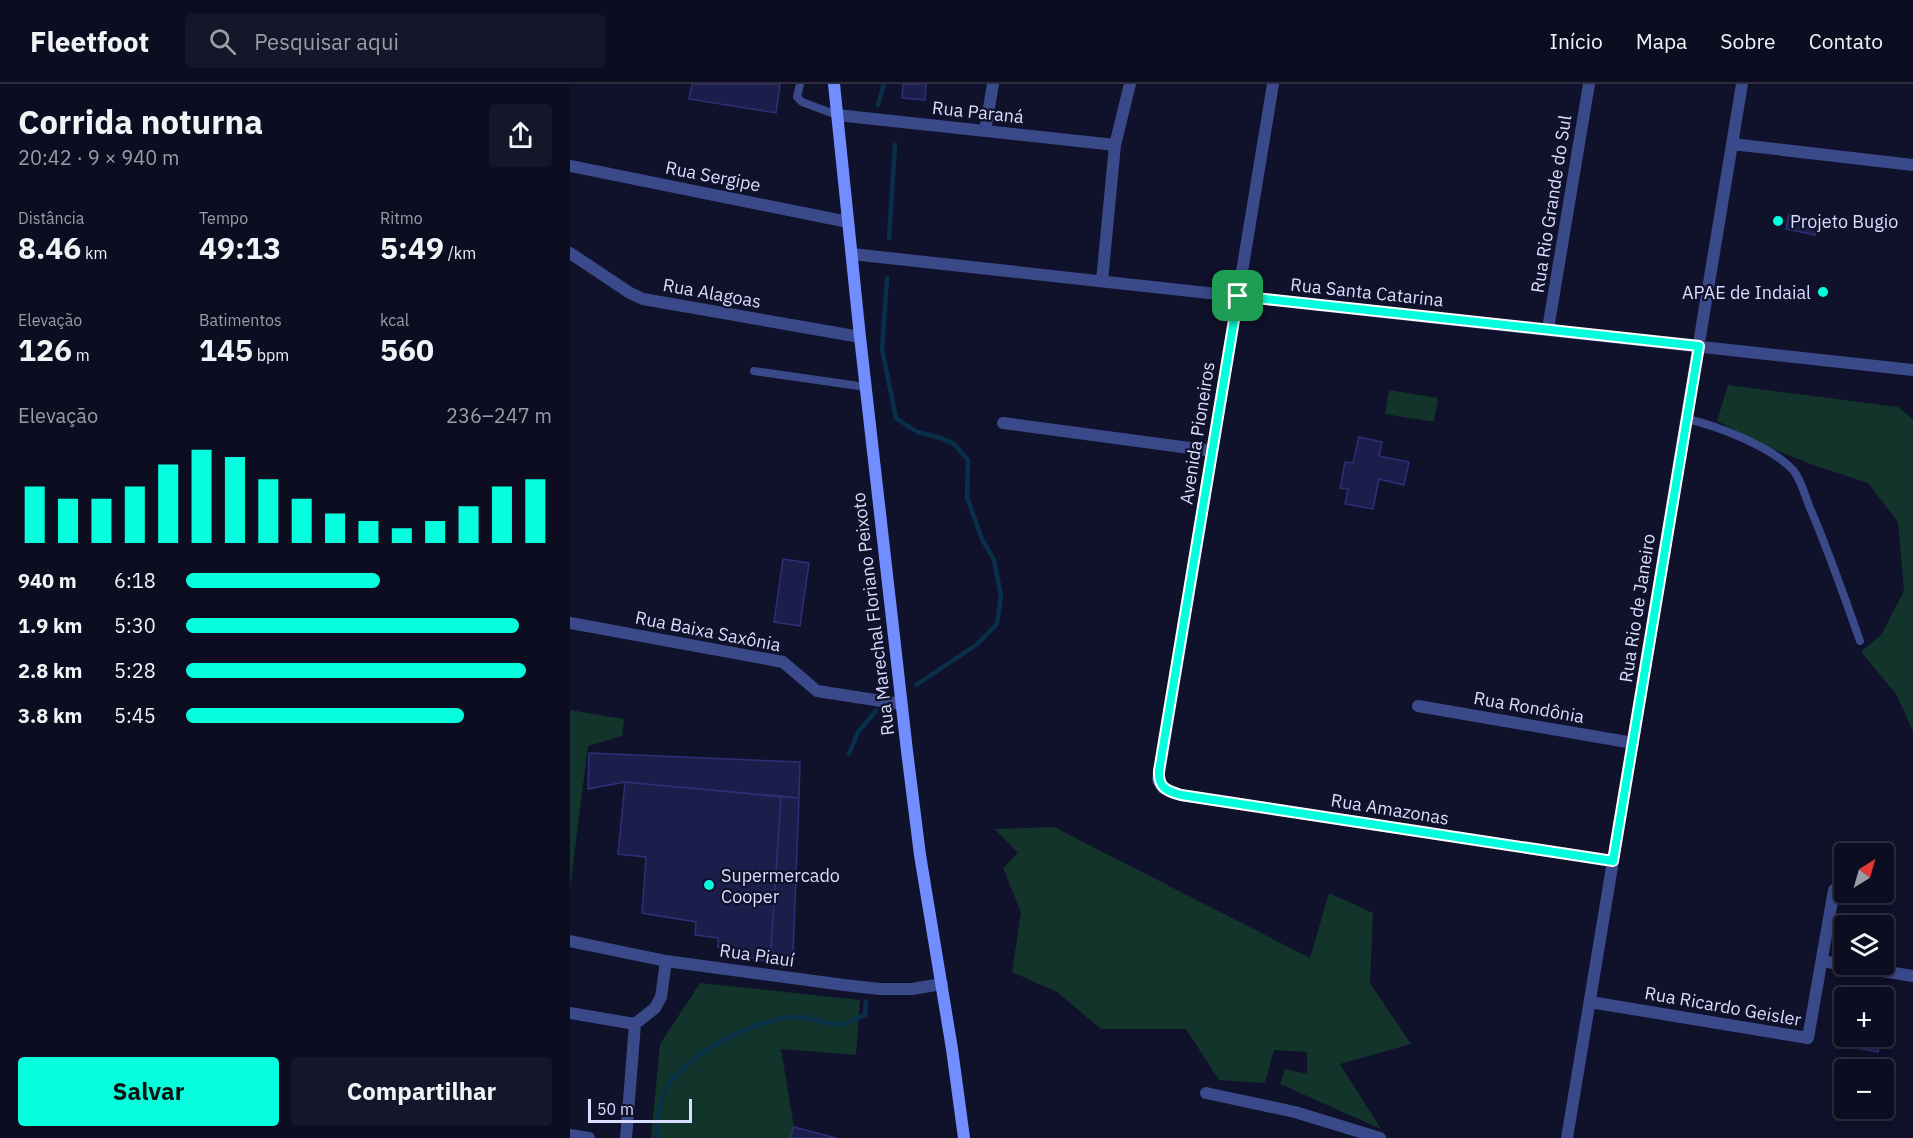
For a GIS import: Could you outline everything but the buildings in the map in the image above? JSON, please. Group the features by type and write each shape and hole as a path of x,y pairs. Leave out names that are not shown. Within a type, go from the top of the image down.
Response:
{"main road":[{"name":"Rua Marechal Floriano Peixoto","path":"834,84 901,704 920,855 942,984 964,1138"}],"street":[{"path":"985,131 993,84"},
{"path":"1102,281 1115,145 1130,84"},
{"name":"Avenida Pioneiros","path":"1162,788 1158,780 1159,771 1274,84"},
{"name":"Rua Rio Grande do Sul","path":"1548,329 1589,84"},
{"name":"Rua Rio de Janeiro","path":"1567,1138 1743,84"},
{"name":"Rua Paraná","path":"837,114 1115,145"},
{"path":"1732,144 1913,165"},
{"name":"Rua Sergipe","path":"570,166 848,222"},
{"name":"Rua Alagoas","path":"570,253 642,299 860,337"},
{"name":"Rua Santa Catarina","path":"852,254 1913,370"},
{"path":"1003,423 1212,451"},
{"name":"Rua Baixa Saxônia","path":"570,623 783,662 817,691 901,704"},
{"name":"Rua Rondônia","path":"1418,706 1633,743"},
{"name":"Rua Amazonas","path":"1162,788 1181,795 1613,861"},
{"name":"Rua Ricardo Geisler","path":"1590,1002 1808,1038 1834,890"},
{"name":"Rua Piauí","path":"570,941 666,960 880,989 942,984"},
{"path":"626,1138 635,1024 655,1008 662,997 666,960"},
{"path":"1822,961 1913,976"},
{"path":"570,1013 635,1024"},
{"path":"1206,1092 1295,1112 1380,1138"},
{"path":"570,1135 589,1138"}],"lane":[{"path":"800,84 797,97 802,102 837,114"},
{"path":"754,371 866,387"},
{"path":"1687,418 1778,455 1795,472 1826,545 1860,641"}],"green space":[{"path":"1728,385 1898,407 1913,419 1913,731 1896,694 1861,652 1881,635 1904,591 1898,522 1868,483 1810,464 1757,442 1717,421"},
{"path":"1389,390 1438,398 1434,422 1385,414"},
{"path":"570,710 624,719 622,736 588,746 570,889"},
{"path":"1054,827 1310,958 1329,893 1373,913 1370,983 1411,1044 1340,1064 1381,1129 1280,1084 1285,1069 1307,1074 1307,1052 1274,1050 1265,1083 1219,1080 1186,1029 1101,1029 1057,992 1012,972 1021,912 1003,868 1018,853 995,829"},
{"path":"700,983 860,1000 856,1055 781,1049 794,1127 790,1138 651,1138 660,1044"}],"waterway":[{"path":"878,105 884,84"},
{"path":"889,238 895,145"},
{"path":"887,278 882,349 896,418 917,432 954,444 968,460 967,497 982,539 994,560 1001,596 997,624 976,645 916,685"},
{"path":"849,754 858,732 876,711"},
{"path":"657,1138 660,1108 667,1086 695,1058 744,1030 778,1019 800,1017 832,1024 844,1024 865,1015 866,1002"}],"place":[{"name":"Projeto Bugio","path":"1778,221"},
{"name":"APAE de Indaial","path":"1823,292"},
{"name":"Supermercado Cooper","path":"709,885"}],"route":[{"path":"1238,296 1699,346 1613,861 1181,795 1162,788 1158,780 1159,771 1238,296"}]}
